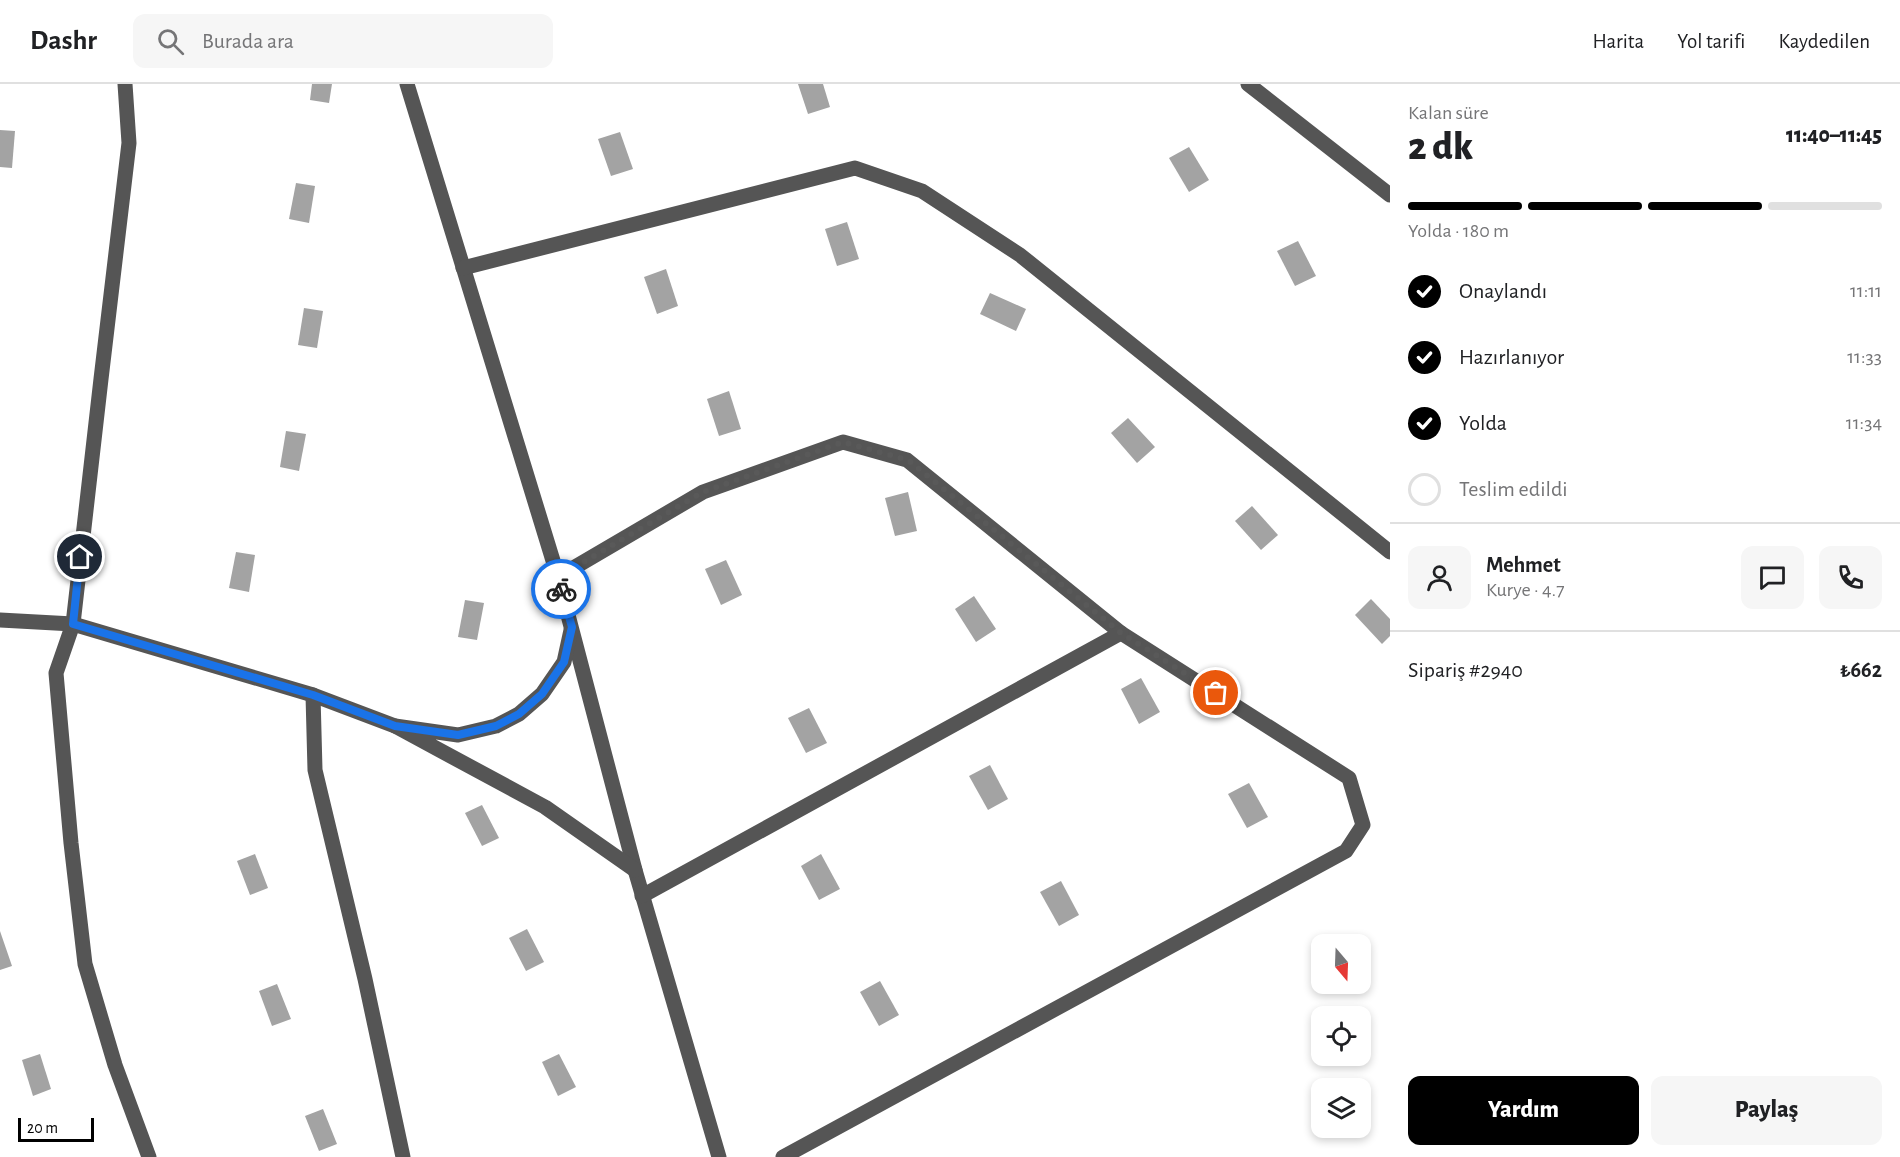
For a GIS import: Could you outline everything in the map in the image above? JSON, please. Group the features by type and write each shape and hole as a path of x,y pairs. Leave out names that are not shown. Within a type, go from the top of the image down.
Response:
{"street":[{"path":"125,84 129,143 73,624 56,673 71,843 85,964 115,1065 149,1157"},
{"path":"407,84 558,577 642,896 719,1157"},
{"path":"1248,84 1390,195"},
{"path":"463,268 855,168 922,191 1020,255 1390,552"},
{"path":"558,577 703,492 843,442 908,460 1121,633 1349,778 1363,825 1346,851 783,1157"},
{"path":"0,620 73,624 313,695 395,726 545,807 635,870"},
{"path":"395,726 458,735 496,726 519,714 542,694 564,662 572,627"},
{"path":"642,896 1121,633"},
{"path":"313,695 315,770 365,979 403,1157"}],"shaded area":[{"path":"312,84 332,84 329,103 310,100"},
{"path":"798,84 823,84 830,107 808,114"},
{"path":"0,130 15,131 12,168 0,167"},
{"path":"620,132 633,169 611,176 598,139"},
{"path":"1189,147 1209,180 1189,192 1169,158"},
{"path":"296,183 315,186 309,223 289,219"},
{"path":"847,222 859,259 837,266 825,229"},
{"path":"1298,241 1316,276 1295,286 1277,251"},
{"path":"666,269 678,306 657,314 644,277"},
{"path":"990,293 1026,309 1016,331 980,314"},
{"path":"304,308 323,311 317,348 298,345"},
{"path":"729,391 741,429 719,436 707,399"},
{"path":"1128,418 1155,447 1137,463 1111,433"},
{"path":"286,431 306,434 299,471 280,467"},
{"path":"908,492 917,531 895,536 885,498"},
{"path":"1252,506 1278,535 1261,550 1235,521"},
{"path":"236,552 255,555 249,592 229,588"},
{"path":"726,560 742,595 721,605 705,569"},
{"path":"974,596 996,629 976,642 955,609"},
{"path":"1371,599 1390,619 1390,636 1382,644 1355,615"},
{"path":"465,600 484,603 477,640 458,637"},
{"path":"1141,678 1160,712 1139,724 1121,689"},
{"path":"809,708 827,743 806,753 788,718"},
{"path":"990,765 1008,799 988,810 969,776"},
{"path":"1249,783 1268,817 1247,828 1228,794"},
{"path":"482,805 499,838 482,846 465,813"},
{"path":"255,854 268,888 250,895 237,861"},
{"path":"821,854 840,889 819,900 801,866"},
{"path":"1061,881 1079,915 1059,926 1040,892"},
{"path":"527,929 544,962 526,971 509,938"},
{"path":"0,931 12,966 0,970"},
{"path":"880,981 899,1015 879,1026 860,992"},
{"path":"277,984 291,1019 272,1026 259,991"},
{"path":"40,1054 51,1089 33,1096 22,1060"},
{"path":"559,1054 576,1087 558,1096 542,1062"},
{"path":"323,1109 337,1144 319,1151 305,1116"}],"way so far":[{"path":"561,589 558,577 703,492 843,442 908,460 1121,633 1216,693"}],"route":[{"path":"80,557 73,624 313,695 395,726 458,735 496,726 519,714 542,694 564,662 572,627 561,589"}]}
